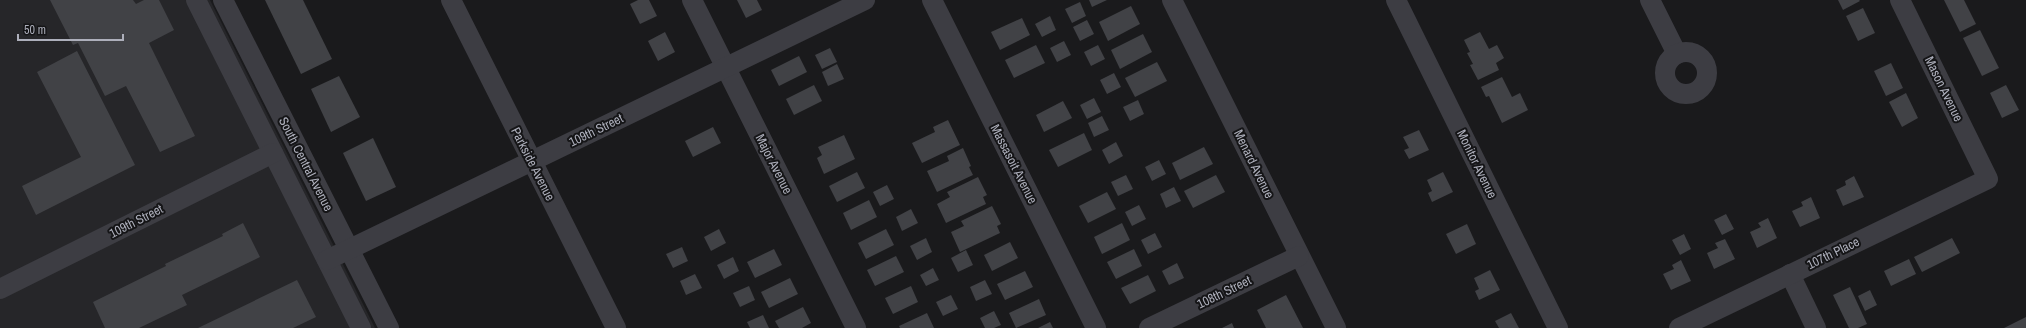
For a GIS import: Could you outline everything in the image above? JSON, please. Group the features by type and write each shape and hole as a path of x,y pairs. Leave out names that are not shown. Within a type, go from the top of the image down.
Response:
{"street":[{"name":"South Central Avenue","path":"196,0 361,328"},
{"name":"South Central Avenue","path":"223,0 389,328"},
{"name":"Parkside Avenue","path":"451,0 616,328"},
{"name":"Major Avenue","path":"692,0 856,328"},
{"name":"109th Street","path":"327,260 864,0"},
{"name":"Massasoit Avenue","path":"932,0 1096,328"},
{"name":"Menard Avenue","path":"1172,0 1336,328"},
{"name":"Monitor Avenue","path":"1396,0 1558,328"},
{"path":"1650,0 1677,54"},
{"name":"Mason Avenue","path":"1900,0 1988,179"},
{"name":"109th Street","path":"0,289 273,153"},
{"name":"107th Place","path":"1678,328 1988,179"},
{"name":"108th Street","path":"1149,328 1299,256"},
{"path":"1790,274 1816,328"}],"shaded area":[{"path":"0,0 210,0 375,328 0,328"}],"building":[{"path":"50,0 133,0 136,4 144,0 159,0 174,30 149,43 195,136 160,152 126,86 105,96 78,43 73,45"},
{"path":"265,0 303,0 332,59 301,74"},
{"path":"638,0 649,0 657,16 640,24 630,4"},
{"path":"737,0 757,0 762,10 746,18"},
{"path":"1089,0 1107,0 1092,7"},
{"path":"1838,0 1859,0 1860,1 1843,10"},
{"path":"1944,0 1964,0 1976,24 1960,32"},
{"path":"1080,2 1086,16 1072,23 1065,9"},
{"path":"1131,6 1140,24 1108,41 1099,22"},
{"path":"1863,8 1875,33 1858,41 1846,16"},
{"path":"1050,16 1056,30 1042,37 1035,24"},
{"path":"1022,18 1030,35 1000,50 991,32"},
{"path":"1087,20 1094,34 1080,41 1073,27"},
{"path":"1980,30 1999,68 1982,76 1963,38"},
{"path":"665,32 675,52 658,61 648,41"},
{"path":"1480,32 1489,49 1497,45 1504,58 1496,63 1499,70 1478,80 1470,65 1473,64 1467,53 1470,52 1464,40"},
{"path":"1143,34 1152,52 1120,69 1111,50"},
{"path":"1064,41 1071,55 1057,62 1050,48"},
{"path":"1036,45 1045,63 1014,78 1005,60"},
{"path":"1098,45 1105,59 1091,66 1084,52"},
{"path":"830,48 837,62 822,69 815,55"},
{"path":"77,51 135,165 36,215 22,186 81,157 37,72"},
{"path":"799,56 807,72 779,86 771,70"},
{"path":"1157,62 1167,81 1135,97 1125,78"},
{"path":"1891,63 1903,88 1886,96 1874,71"},
{"path":"837,64 844,79 828,86 822,72"},
{"path":"1114,73 1121,87 1107,94 1100,80"},
{"path":"339,76 360,117 331,132 311,89"},
{"path":"1502,77 1512,97 1520,93 1528,110 1502,123 1489,96 1486,97 1481,87"},
{"path":"814,85 822,101 794,115 786,99"},
{"path":"2006,85 2019,110 2002,118 1990,93"},
{"path":"1906,93 1918,118 1902,127 1889,102"},
{"path":"1094,98 1101,112 1087,119 1080,105"},
{"path":"1138,100 1144,114 1130,121 1123,107"},
{"path":"1063,101 1072,118 1044,132 1036,115"},
{"path":"1102,116 1109,130 1094,137 1088,123"},
{"path":"948,120 960,145 922,163 912,143 935,132 933,127"},
{"path":"713,127 721,143 693,157 685,141"},
{"path":"1419,130 1429,150 1409,159 1404,150 1409,148 1403,137"},
{"path":"1084,133 1092,150 1058,167 1049,150"},
{"path":"844,135 855,159 824,174 817,158 822,155 818,147"},
{"path":"373,138 396,187 366,201 343,153"},
{"path":"1116,142 1123,156 1109,164 1102,150"},
{"path":"1204,147 1213,164 1180,180 1172,163"},
{"path":"963,148 971,166 969,167 973,175 937,192 927,171 949,161 947,156"},
{"path":"1159,160 1166,174 1152,181 1145,167"},
{"path":"857,172 865,188 837,202 829,186"},
{"path":"1443,172 1453,192 1432,202 1428,193 1432,191 1427,180"},
{"path":"1126,175 1133,189 1118,196 1111,182"},
{"path":"1216,175 1225,192 1193,208 1184,191"},
{"path":"1854,176 1864,197 1843,206 1836,190 1846,185 1845,181"},
{"path":"978,177 987,195 983,197 986,204 946,223 937,204 950,197 947,192"},
{"path":"887,185 894,199 880,206 873,192"},
{"path":"1174,187 1181,201 1166,208 1160,194"},
{"path":"1107,192 1116,209 1088,223 1079,206"},
{"path":"1811,197 1820,218 1800,227 1792,211 1803,206 1801,202"},
{"path":"869,200 877,217 851,230 843,213"},
{"path":"1139,205 1146,219 1132,226 1125,212"},
{"path":"992,206 1001,224 997,226 1000,233 960,252 951,232 964,226 961,221"},
{"path":"911,209 918,223 902,231 896,217"},
{"path":"1726,214 1734,229 1722,235 1714,220"},
{"path":"1768,218 1777,238 1757,248 1750,232 1761,227 1758,223"},
{"path":"243,223 260,257 182,295 187,305 139,328 105,328 93,302 166,266 165,264 223,236 222,234"},
{"path":"1122,223 1130,240 1102,254 1094,237"},
{"path":"1467,224 1476,244 1456,254 1446,234"},
{"path":"719,229 726,243 711,251 704,237"},
{"path":"886,229 894,245 866,259 858,243"},
{"path":"1155,233 1162,247 1148,254 1141,240"},
{"path":"1684,234 1691,249 1680,255 1672,240"},
{"path":"926,238 932,252 917,260 910,246"},
{"path":"1952,238 1960,253 1922,272 1914,257"},
{"path":"1725,239 1735,259 1714,269 1707,253 1718,248 1715,243"},
{"path":"1010,242 1018,258 992,271 984,255"},
{"path":"682,247 688,261 673,268 666,254"},
{"path":"774,249 782,265 755,278 747,262"},
{"path":"1134,249 1142,266 1116,279 1107,262"},
{"path":"966,250 973,265 958,272 951,258"},
{"path":"896,256 904,272 875,286 867,270"},
{"path":"733,257 739,271 724,279 717,265"},
{"path":"1909,259 1916,274 1891,286 1884,271"},
{"path":"1681,260 1691,281 1671,290 1663,274 1674,269 1672,265"},
{"path":"1177,263 1184,278 1169,285 1162,271"},
{"path":"933,268 939,280 926,286 920,275"},
{"path":"1490,270 1500,290 1479,300 1475,291 1479,289 1474,278"},
{"path":"1025,271 1033,287 1005,300 997,284"},
{"path":"695,274 702,288 686,295 680,281"},
{"path":"1148,275 1156,291 1130,304 1121,288"},
{"path":"790,278 798,294 769,308 761,292"},
{"path":"297,280 316,317 293,328 198,328"},
{"path":"985,280 992,294 976,301 970,287"},
{"path":"749,286 755,300 740,307 733,293"},
{"path":"911,286 918,302 893,314 885,298"},
{"path":"1850,287 1867,324 1858,328 1849,328 1833,295"},
{"path":"1870,290 1877,305 1865,311 1858,296"},
{"path":"951,295 958,309 943,316 936,302"},
{"path":"1286,295 1303,328 1266,328 1257,310"},
{"path":"1039,299 1046,315 1016,328 1009,313"},
{"path":"803,307 811,323 802,328 779,328 775,321"},
{"path":"994,311 1001,325 994,328 985,328 980,318"},
{"path":"927,313 934,328 900,328 899,326"},
{"path":"1511,313 1519,328 1499,328 1495,321"},
{"path":"763,315 769,328 750,328 747,322"},
{"path":"2026,317 2026,328 2004,328"},
{"path":"1050,322 1053,328 1038,328"},
{"path":"1232,323 1234,328 1222,328"}]}
